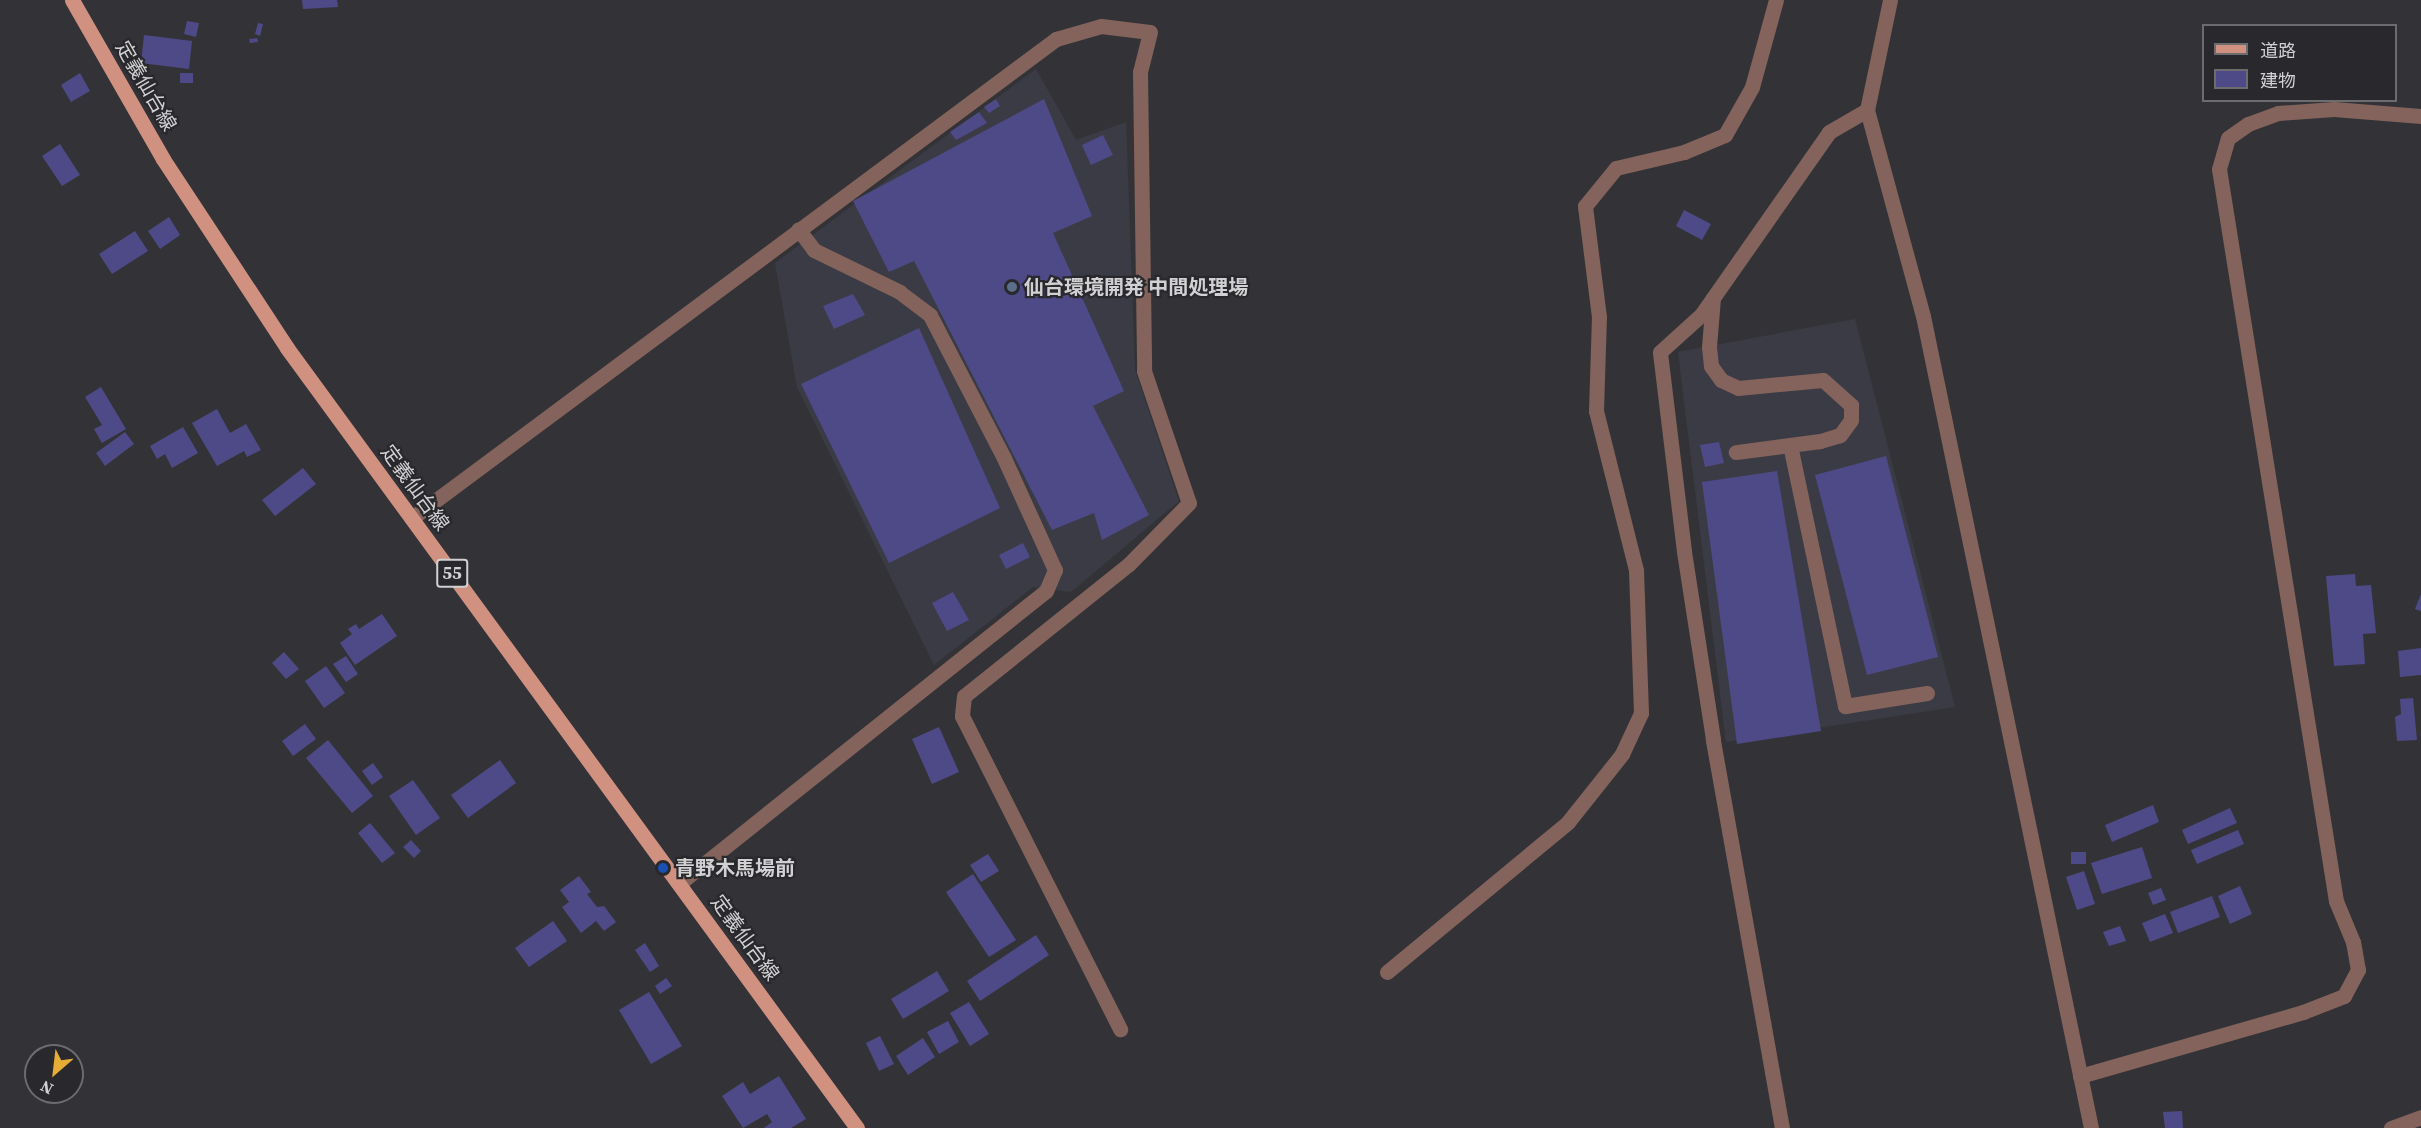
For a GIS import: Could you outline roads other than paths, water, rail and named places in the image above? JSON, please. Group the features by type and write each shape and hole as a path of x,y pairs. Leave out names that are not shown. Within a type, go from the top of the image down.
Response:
{"main road":[{"name":"定義仙台線","path":"72,0 164,159 249,291 411,518 857,1128"}],"street":[{"path":"1387,972 1568,822 1622,754 1641,713 1636,570 1596,411 1599,317 1585,206 1616,168 1684,152 1725,135 1752,87 1776,0"},
{"path":"1890,0 1867,110 1923,316 2091,1128"},
{"path":"411,518 1056,39 1101,26 1150,32 1140,72 1144,372 1189,503 1129,564 964,696 962,716 1120,1029"},
{"path":"2080,1076 2324,1004 2344,996 2358,969 2353,942 2336,901 2219,169 2228,138 2248,124 2278,113 2334,109 2421,117"},
{"path":"1782,1128 1713,739 1684,550 1660,352 1701,315 1829,132 1867,110"},
{"path":"680,884 1046,591 1055,570 1004,458 930,315 900,292 814,250 798,229"},
{"path":"1713,298 1709,347 1711,366 1721,380 1738,388 1823,381 1851,405 1851,420 1840,435 1790,445 1736,452"},
{"path":"1790,445 1845,706 1927,693"},
{"path":"2403,1126 2421,1117"}],"place":[{"name":"仙台環境開発 中間処理場","path":"1012,287"},
{"name":"青野木馬場前","path":"663,868"}]}
